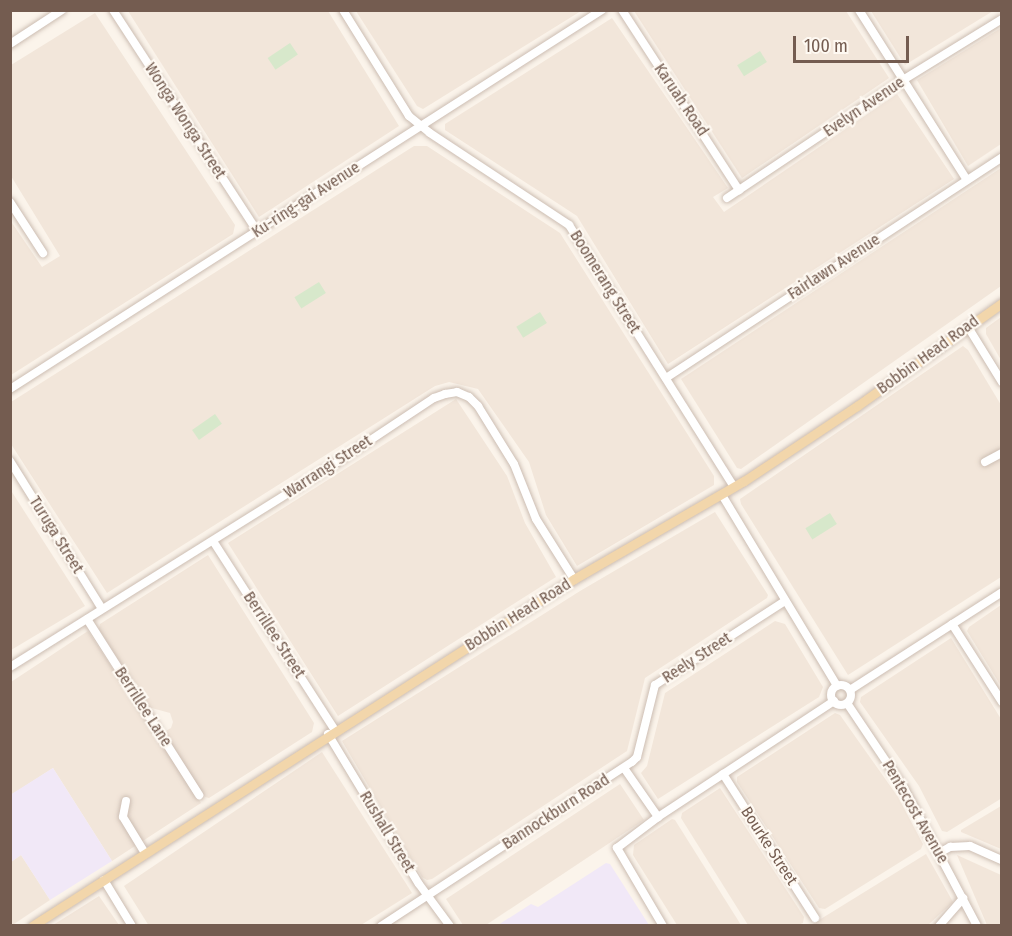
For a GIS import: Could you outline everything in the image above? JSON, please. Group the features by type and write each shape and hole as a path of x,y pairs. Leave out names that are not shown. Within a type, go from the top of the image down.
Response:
{"main road":[{"name":"Bobbin Head Road","path":"32,926 574,579 722,495 857,406 1002,303"}],"street":[{"path":"10,44 62,10"},
{"name":"Wonga Wonga Street","path":"113,10 256,231"},
{"name":"Boomerang Street","path":"343,10 409,116 420,126 569,225 734,487"},
{"name":"Ku-ring-gai Avenue","path":"10,389 602,10"},
{"name":"Karuah Road","path":"622,10 739,190"},
{"path":"859,10 967,180"},
{"name":"Evelyn Avenue","path":"728,198 903,80 1002,19"},
{"name":"Fairlawn Avenue","path":"666,378 1002,157"},
{"path":"10,202 43,253"},
{"path":"968,327 1002,382"},
{"name":"Warrangi Street","path":"10,667 213,541 434,398 457,392 469,397 478,406 508,454 536,519 574,579"},
{"path":"985,462 1002,453"},
{"name":"Turuga Street","path":"10,461 102,609"},
{"path":"722,495 837,687"},
{"name":"Berrillee Street","path":"213,541 332,732"},
{"path":"849,690 1002,592"},
{"name":"Reely Street","path":"624,768 637,757 655,685 785,601"},
{"name":"Berrillee Lane","path":"87,619 199,795"},
{"path":"952,624 1002,702"},
{"path":"844,686 849,690 851,697 848,703 841,705 834,701 831,694 837,687 844,686"},
{"path":"663,926 617,848 658,817 834,701"},
{"name":"Pentecost Avenue","path":"848,703 904,788 977,926"},
{"name":"Rushall Street","path":"332,732 418,884 429,895 450,926"},
{"name":"Bannockburn Road","path":"381,926 624,768 658,817"},
{"name":"Bourke Street","path":"723,774 815,918"},
{"path":"126,801 123,818 145,853"},
{"path":"939,853 950,847 970,846 1002,860"},
{"path":"104,880 132,926"},
{"path":"939,926 963,898"}],"shaded area":[{"path":"128,11 328,11 399,126 259,217"},
{"path":"356,11 581,11 423,109 417,106"},
{"path":"634,11 846,11 889,78 742,178"},
{"path":"871,11 993,11 905,65"},
{"path":"95,13 235,225 233,234 11,375 10,220 42,267 60,256 11,176 11,65"},
{"path":"612,18 728,188 713,197 724,212 897,94 954,179 668,364 577,216 445,130 445,124"},
{"path":"1001,28 1001,144 968,166 917,80"},
{"path":"414,146 427,146 560,233 714,476 714,485 577,566 546,515 529,462 478,389 449,382 435,386 107,593 11,444 11,402"},
{"path":"1001,168 1001,286 741,469 737,468 681,379"},
{"path":"1001,317 1001,360 986,334 986,328"},
{"path":"963,346 968,350 1001,405 1001,577 848,675 740,499"},
{"path":"456,399 507,476 525,523 556,577 338,716 228,543"},
{"path":"10,489 85,606 11,650 10,650"},
{"path":"715,512 768,595 767,598 645,678 627,751 432,879 427,880 422,877 342,741 580,591"},
{"path":"208,555 314,723 312,732 209,798 205,797 164,732 171,728 173,722 170,713 148,707 99,629 100,624"},
{"path":"1001,605 1001,686 967,631 969,627"},
{"path":"775,621 785,624 823,687 819,697 658,799 641,773 647,766 665,693"},
{"path":"88,631 201,803 112,861 53,768 11,795 11,682"},
{"path":"951,638 1001,719 1002,798 947,832 942,831 919,786 860,702 861,697"},
{"path":"835,713 840,715 898,797 923,844 921,849 825,909 819,908 737,782 737,777"},
{"path":"322,752 412,893 361,925 149,926 124,886"},
{"path":"53,768 112,861 50,900 21,855 11,862 10,795"},
{"path":"620,784 644,820 486,925 463,925 446,899"},
{"path":"720,788 804,917 803,923 798,925 748,925 681,818 682,813"},
{"path":"1001,806 1001,849 961,832 961,830"},
{"path":"672,819 675,820 741,925 677,925 633,855 634,845"},
{"path":"926,854 953,902 928,925 811,925"},
{"path":"21,855 50,900 11,926 11,862"},
{"path":"957,855 1001,875 1001,925 987,925"},
{"path":"606,863 610,864 649,925 498,925 531,904 538,907"},
{"path":"99,896 119,925 53,925"}],"green space":[{"path":"290,43 298,55 275,70 268,58"},
{"path":"760,51 767,62 744,76 737,65"},
{"path":"319,282 326,293 301,308 294,297"},
{"path":"540,312 547,323 523,338 516,327"},
{"path":"215,414 222,424 199,440 192,430"},
{"path":"830,513 837,524 812,539 805,528"}]}
